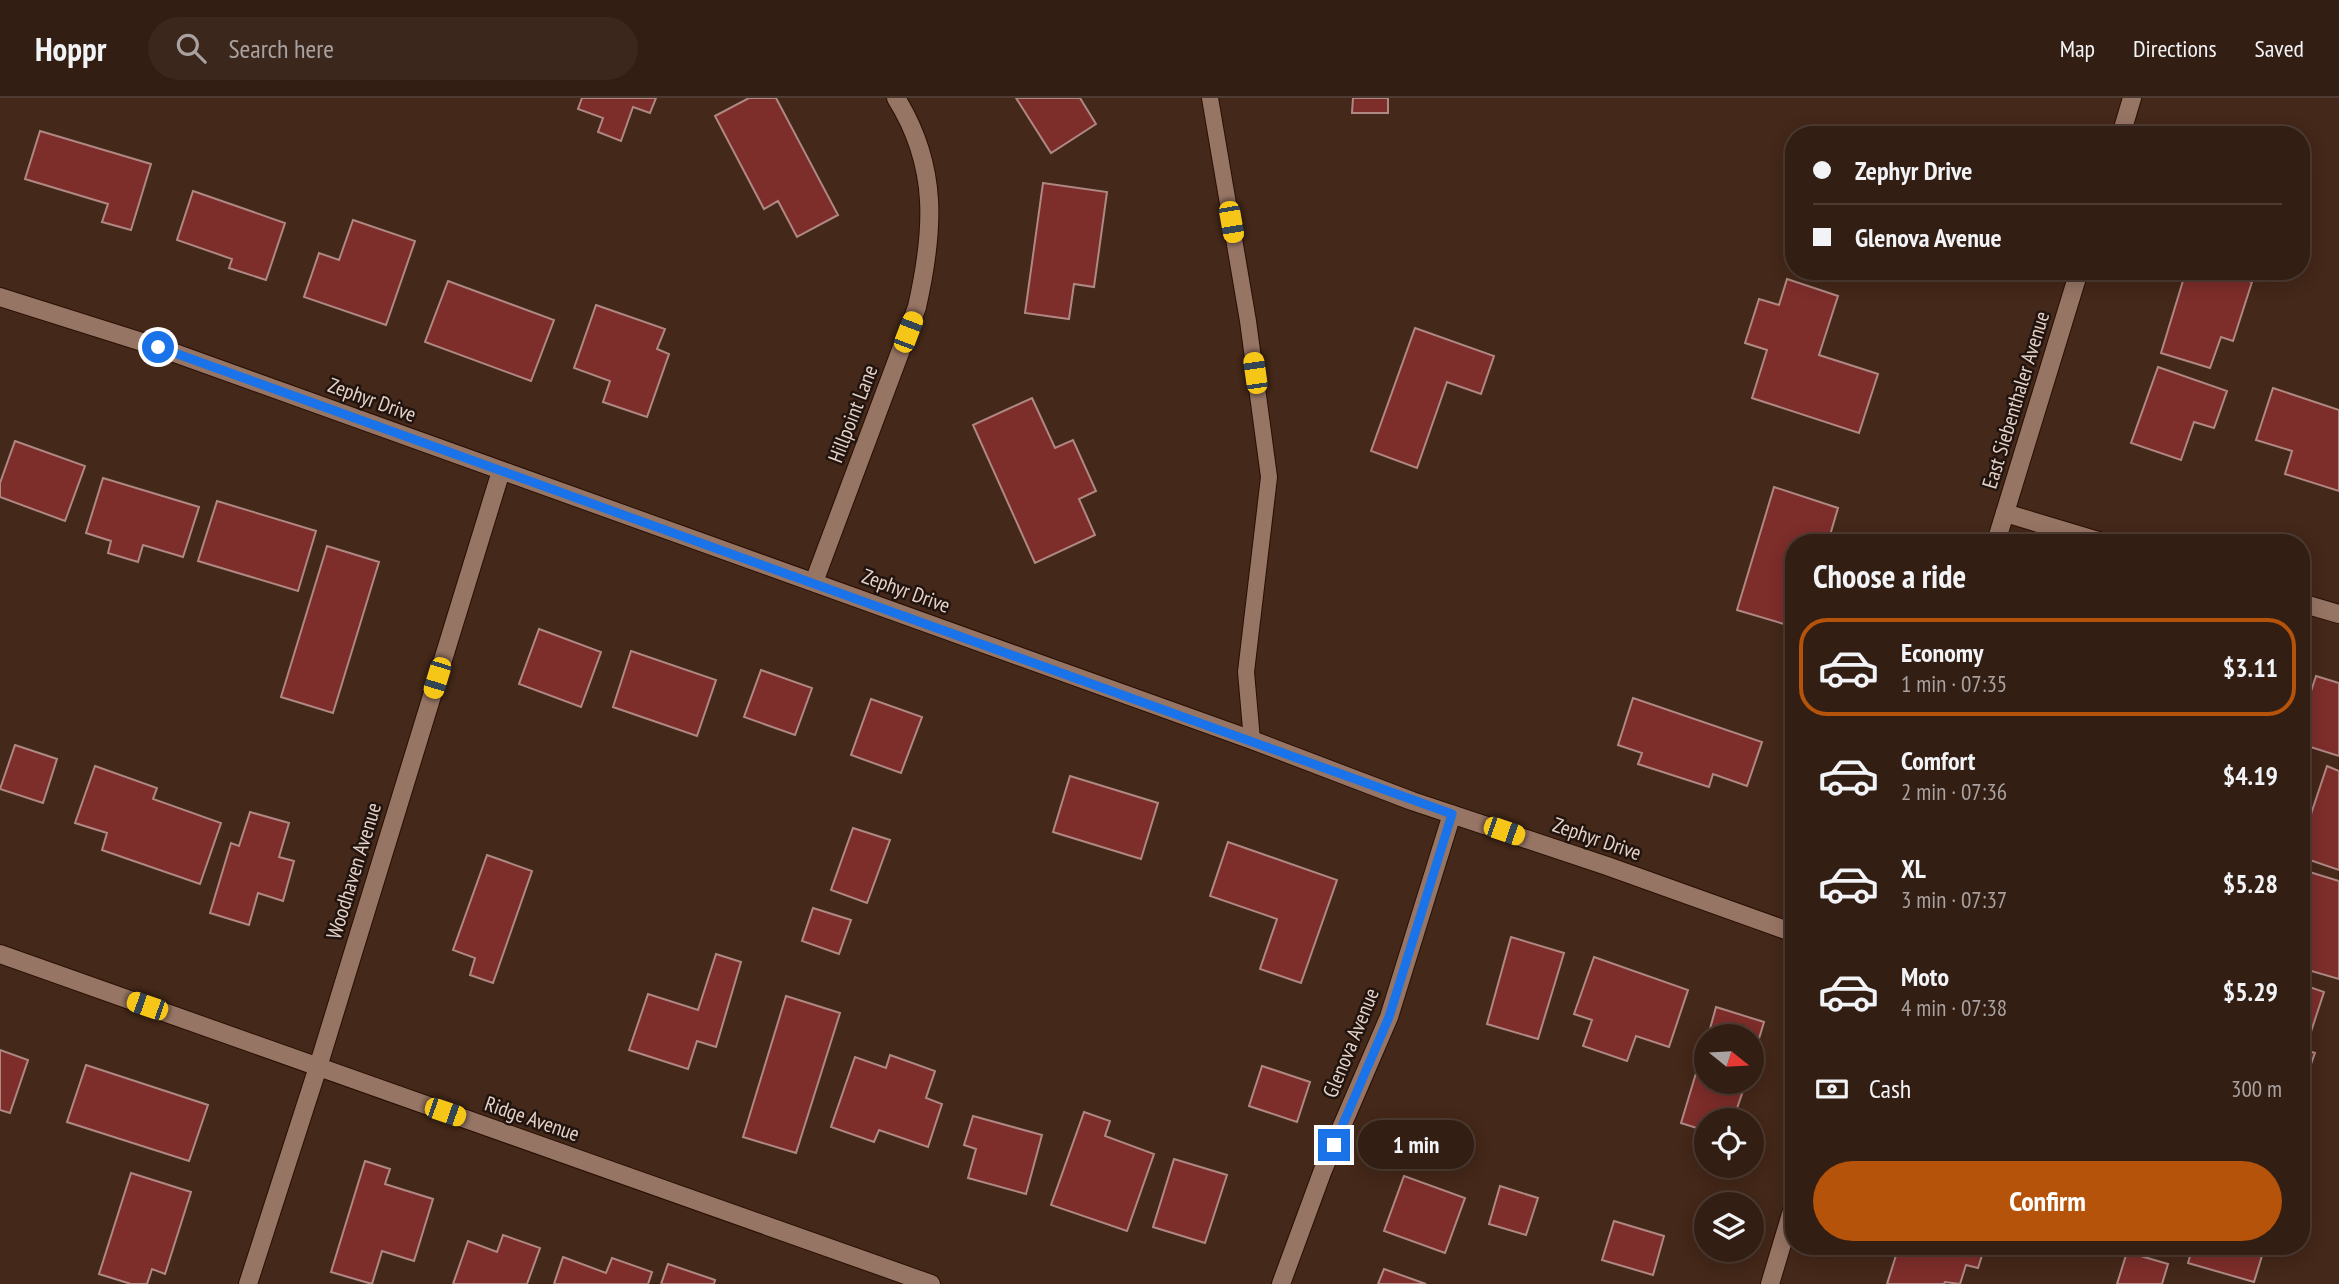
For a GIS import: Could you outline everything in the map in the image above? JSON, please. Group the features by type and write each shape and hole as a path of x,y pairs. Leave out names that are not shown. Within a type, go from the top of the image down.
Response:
{"street":[{"name":"Hillpoint Lane","path":"814,582 917,307 927,263 931,231 929,185 921,150 896,98"},
{"path":"2123,126 2132,98"},
{"name":"East Siebenthaler Avenue","path":"1998,534 2076,280"},
{"name":"Zephyr Drive","path":"0,297 158,347 1452,814 1785,930"},
{"name":"Woodhaven Avenue","path":"248,1284 318,1067 500,471"},
{"path":"2005,513 2075,534"},
{"path":"2310,606 2339,614"},
{"name":"Glenova Avenue","path":"1281,1284 1323,1170 1389,1017 1452,814"},
{"name":"Ridge Avenue","path":"0,954 931,1284"},
{"path":"1770,1284 1785,1235"}],"lane":[{"path":"1210,98 1248,321 1269,477 1246,673 1252,740"}],"building":[{"path":"582,98 656,98 650,113 633,107 621,141 598,132 603,118 578,109"},
{"path":"749,98 776,98 838,215 797,237 778,201 764,209 715,116"},
{"path":"1016,98 1080,98 1096,124 1051,153"},
{"path":"1353,98 1388,98 1388,113 1352,113"},
{"path":"40,131 151,164 131,230 102,222 108,204 25,179"},
{"path":"1043,183 1107,192 1094,287 1074,284 1069,319 1025,313"},
{"path":"193,191 285,223 266,280 229,268 232,259 177,240"},
{"path":"353,220 415,241 386,325 304,297 319,253 339,260"},
{"path":"1787,280 1838,296 1819,355 1878,374 1859,433 1752,398 1767,350 1745,343 1759,299 1779,305"},
{"path":"2183,280 2252,282 2233,341 2221,337 2210,368 2161,353"},
{"path":"448,281 554,320 531,381 425,342"},
{"path":"596,305 665,329 657,349 669,354 647,417 603,402 610,381 574,368"},
{"path":"1415,328 1494,356 1481,394 1447,382 1417,468 1371,451"},
{"path":"2158,367 2227,391 2214,428 2194,422 2181,460 2131,443"},
{"path":"2273,388 2339,410 2339,491 2285,474 2292,451 2256,440"},
{"path":"1032,398 1055,448 1073,440 1096,491 1079,499 1095,535 1035,563 973,425"},
{"path":"15,441 85,466 65,521 0,497 0,483"},
{"path":"103,478 199,507 183,557 143,545 138,562 108,553 111,541 86,533"},
{"path":"1774,487 1838,508 1830,534 1785,534 1784,624 1737,610"},
{"path":"217,501 316,531 298,591 198,561"},
{"path":"327,546 379,562 333,713 281,697"},
{"path":"539,629 601,652 581,707 519,684"},
{"path":"631,651 716,680 697,736 613,707"},
{"path":"761,670 812,688 795,735 744,717"},
{"path":"2316,676 2339,683 2339,756 2310,747 2310,694"},
{"path":"1633,698 1762,742 1747,786 1713,774 1709,787 1638,764 1642,753 1618,745"},
{"path":"871,699 922,717 901,773 851,755"},
{"path":"15,745 57,759 43,803 0,789"},
{"path":"95,766 157,788 153,799 221,823 200,884 102,850 107,833 75,823"},
{"path":"2327,766 2339,771 2339,870 2310,860 2310,817"},
{"path":"1070,776 1158,803 1141,859 1053,832"},
{"path":"250,812 289,823 279,857 294,861 283,901 258,893 249,925 210,913 231,843 239,846"},
{"path":"853,828 890,840 867,903 831,890"},
{"path":"1228,842 1337,880 1301,983 1260,969 1277,919 1210,896"},
{"path":"487,855 532,871 493,983 470,975 475,958 453,950"},
{"path":"2310,872 2339,881 2339,979 2310,971"},
{"path":"813,908 851,920 839,954 802,941"},
{"path":"1511,937 1564,953 1538,1039 1487,1024"},
{"path":"716,954 741,962 716,1047 697,1041 688,1069 629,1050 648,994 698,1010"},
{"path":"1594,957 1688,990 1669,1047 1636,1036 1627,1061 1583,1046 1592,1020 1574,1014"},
{"path":"2310,987 2324,992 2310,1035"},
{"path":"786,996 840,1013 796,1153 743,1137"},
{"path":"1716,1007 1764,1022 1763,1024 1711,1024"},
{"path":"0,1050 28,1060 10,1113 0,1110"},
{"path":"2310,1052 2315,1053 2310,1067"},
{"path":"890,1055 935,1071 926,1098 942,1104 928,1147 879,1130 874,1142 831,1127 855,1057 886,1068"},
{"path":"86,1065 208,1105 189,1161 67,1122"},
{"path":"1262,1066 1310,1082 1297,1122 1249,1106"},
{"path":"1694,1080 1694,1094 1742,1094 1737,1108 1694,1108 1694,1127 1681,1123"},
{"path":"1084,1112 1110,1121 1105,1136 1154,1154 1127,1231 1051,1205"},
{"path":"973,1116 1042,1135 1026,1194 968,1178 976,1149 964,1145"},
{"path":"1174,1159 1227,1175 1205,1243 1153,1227"},
{"path":"365,1161 390,1169 385,1184 433,1199 414,1261 382,1251 372,1284 331,1272"},
{"path":"131,1173 191,1192 165,1274 152,1269 147,1284 131,1284 99,1274"},
{"path":"1404,1176 1465,1198 1445,1253 1384,1231"},
{"path":"1500,1186 1538,1198 1526,1235 1489,1224"},
{"path":"1614,1221 1664,1236 1653,1275 1602,1260"},
{"path":"503,1235 540,1248 527,1284 453,1284 468,1241 497,1252"},
{"path":"1896,1255 1982,1255 1978,1268 1966,1265 1960,1284 1887,1284"},
{"path":"2126,1255 2137,1255 2168,1264 2162,1284 2117,1284"},
{"path":"2190,1255 2262,1255 2254,1282 2188,1263"},
{"path":"563,1257 606,1273 612,1258 652,1272 648,1284 554,1284"},
{"path":"668,1264 715,1280 714,1284 661,1284"},
{"path":"1384,1269 1426,1284 1378,1284"}],"route":[{"path":"158,347 1201,721 1452,814 1389,1017 1334,1145"}]}
